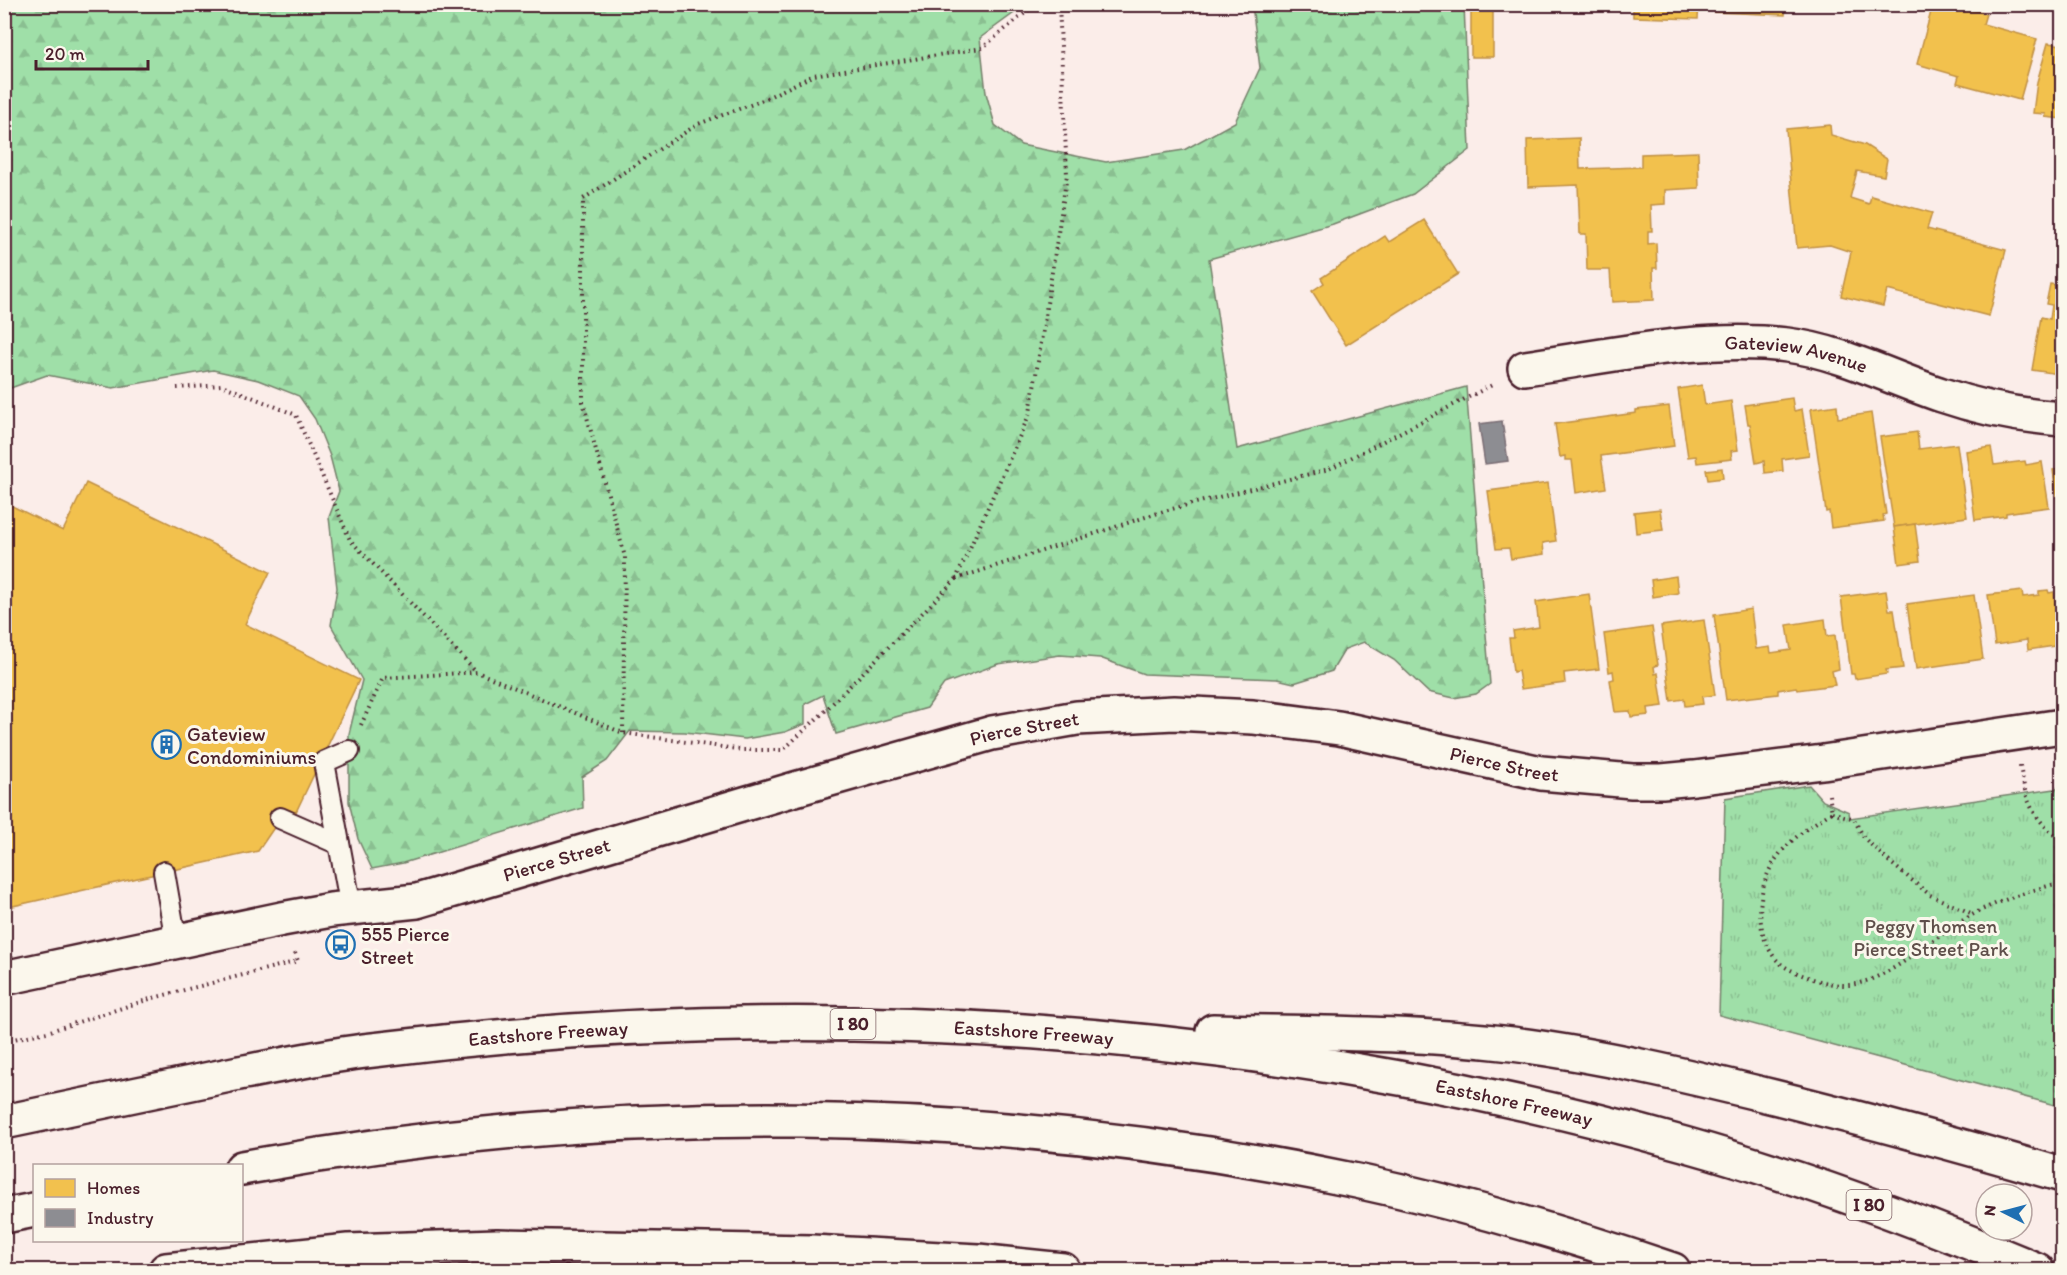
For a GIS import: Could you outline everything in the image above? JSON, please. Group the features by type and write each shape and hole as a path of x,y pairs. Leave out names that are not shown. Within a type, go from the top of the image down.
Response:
{"main road":[{"name":"Gateview Avenue","path":"1525,368 1707,342 1788,345 1837,357 1944,396 1988,407 2062,419"},
{"name":"Pierce Street","path":"4,978 282,919 417,901 992,733 1077,718 1174,713 1253,717 1339,728 1533,771 1602,780 1662,781 1823,762 2062,726"},
{"name":"Eastshore Freeway","path":"4,1122 283,1065 368,1050 459,1040 702,1025 811,1024 1037,1031 1119,1038 1363,1072 1444,1086 1608,1123 1698,1148 1830,1191 2037,1270"},
{"path":"951,1027 1359,1034 1512,1044 1580,1054 1718,1083 2062,1174"},
{"path":"243,1167 302,1156 462,1134 615,1123 792,1120 956,1126 1040,1133 1189,1152 1359,1182 1519,1222 1671,1270"},
{"path":"4,1216 33,1210"},
{"path":"166,1270 348,1251 497,1246 812,1252 978,1261 1063,1270"}],"lane":[{"path":"348,752 324,762 351,908"},
{"path":"280,818 339,844"},
{"path":"164,872 176,941"}],"path":[{"path":"623,733 626,557 583,402 583,199 698,124 758,102 814,75 982,48 1036,4"},
{"path":"177,388 222,385 296,415 350,540 477,672 623,733 743,750 783,750 956,579 1030,413 1067,175 1059,4"},
{"path":"956,579 1164,511 1329,469 1525,368"},
{"path":"348,752 383,678 477,672"},
{"path":"2014,733 2025,796 2040,823 2062,842"},
{"path":"1823,762 1832,812"},
{"path":"1832,812 1794,837 1773,863 1762,892 1760,917 1765,939 1775,958 1791,971 1822,982 1849,985 1879,975 1973,914 2035,889 2062,882"},
{"path":"1832,812 1854,819 1864,838 1930,895 1973,914"},
{"path":"4,1041 47,1032 153,998 298,961 282,919"}],"green space":[{"path":"4,5 1025,5 980,38 986,93 995,125 1021,145 1106,162 1184,150 1235,122 1260,68 1252,5 1464,5 1470,150 1413,194 1333,224 1209,259 1237,449 1466,387 1490,684 1476,694 1454,698 1428,692 1394,660 1364,642 1345,649 1332,671 1294,683 1277,679 1144,674 1100,658 1060,655 998,664 944,684 927,708 836,734 823,695 805,704 805,724 785,732 745,739 685,732 630,731 607,761 582,777 583,808 403,863 372,869 358,839 349,802 349,734 362,680 331,625 337,588 329,517 339,491 330,456 315,419 299,396 258,380 213,370 113,388 47,375 5,390"},
{"name":"Peggy Thomsen Pierce Street Park","path":"2062,784 2062,1107 1719,1015 1725,798 1809,785 1823,801 1849,812 1850,818 2055,789"}],"building: Homes":[{"path":"1477,4 1493,6 1493,57 1471,57 1471,6 1477,7"},
{"path":"1633,4 1699,4 1698,19 1633,17"},
{"path":"1715,4 1786,4 1785,15 1715,12"},
{"path":"1933,4 1954,4 1986,14 1983,24 2037,39 2020,100 1957,83 1959,76 1917,64"},
{"path":"2048,43 2062,45 2062,119 2033,113 2037,82"},
{"path":"1830,125 1831,135 1865,145 1887,159 1884,176 1857,171 1850,198 1869,204 1871,196 1932,213 1927,229 2006,250 1989,316 1887,290 1883,306 1841,296 1851,252 1830,245 1797,248 1786,129"},
{"path":"1579,138 1580,169 1641,167 1641,154 1698,152 1699,188 1665,190 1665,204 1651,205 1652,231 1648,231 1648,244 1656,243 1657,268 1653,268 1654,300 1612,302 1610,270 1587,270 1586,234 1580,234 1578,185 1528,187 1527,140"},
{"path":"1424,220 1458,274 1346,345 1312,291 1324,283 1321,278 1385,236 1389,242"},
{"path":"2050,284 2062,286 2062,370 2059,374 2032,370 2041,317 2050,319 2052,305 2046,304"},
{"path":"1702,385 1705,405 1731,401 1738,450 1731,451 1732,459 1697,463 1696,456 1688,457 1678,389"},
{"path":"1792,398 1794,411 1802,409 1809,455 1782,459 1783,471 1765,473 1764,461 1756,463 1745,405"},
{"path":"1837,405 1838,418 1871,413 1886,514 1883,515 1884,521 1831,528 1829,511 1826,512 1811,409"},
{"path":"1669,406 1674,446 1601,456 1606,488 1576,493 1572,460 1565,460 1565,456 1560,457 1555,424"},
{"path":"1917,432 1919,449 1957,444 1967,517 1894,527 1880,437"},
{"path":"1991,447 1994,465 2025,461 2026,465 2042,462 2049,507 1975,520 1966,451"},
{"path":"1722,468 1723,478 1708,480 1706,470"},
{"path":"2062,469 2062,540 2053,470"},
{"name":"Gateview Condominiums","path":"86,483 270,572 245,624 359,680 295,814 286,810 258,851 4,908 4,502 63,531"},
{"path":"1548,483 1556,541 1543,543 1544,554 1511,559 1509,548 1496,549 1488,491"},
{"path":"1660,509 1663,530 1636,533 1634,512"},
{"path":"1915,524 1920,561 1899,564 1894,527"},
{"path":"1676,576 1678,593 1653,597 1651,580"},
{"path":"2048,590 2049,593 2054,592 2055,604 2058,604 2061,645 2028,650 2027,640 1995,645 1988,595 2022,591 2023,597 2039,595 2039,591"},
{"path":"1886,591 1889,610 1894,610 1903,668 1886,670 1887,674 1855,679 1854,674 1851,674 1841,597"},
{"path":"1589,594 1599,669 1564,673 1565,683 1521,689 1518,671 1513,672 1509,638 1514,638 1513,631 1539,627 1536,602"},
{"path":"1974,595 1983,659 1916,669 1907,604"},
{"path":"1751,609 1756,649 1770,647 1771,653 1791,650 1787,625 1825,619 1827,636 1835,635 1839,669 1832,671 1835,685 1797,690 1796,687 1778,690 1778,694 1726,700 1714,615"},
{"path":"1704,620 1715,695 1702,697 1703,704 1685,706 1684,699 1671,701 1661,626"},
{"path":"1652,627 1658,665 1654,666 1655,674 1658,673 1663,706 1648,708 1649,715 1631,717 1630,711 1615,712 1610,680 1614,679 1613,671 1609,672 1604,634"}],"building: Industry":[{"path":"1502,421 1508,461 1485,464 1479,424"}],"place":[{"name":"Gateview Condominiums","path":"166,745"},
{"name":"555 Pierce Street","path":"340,945"}]}
